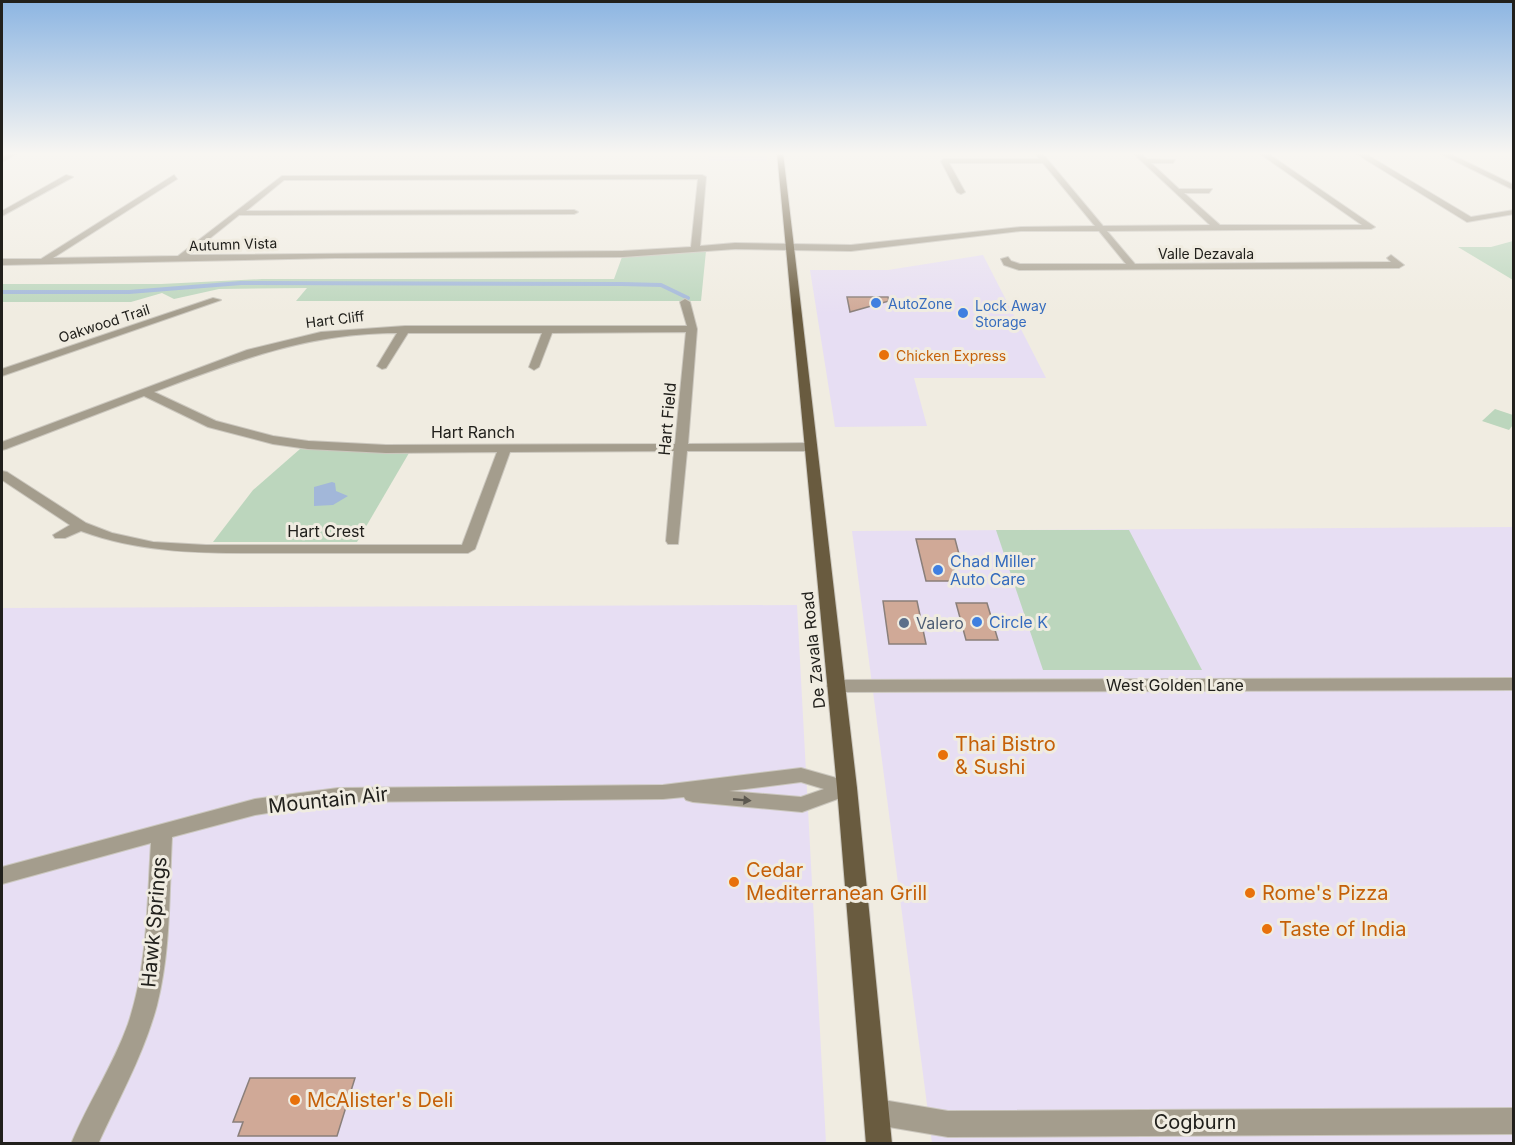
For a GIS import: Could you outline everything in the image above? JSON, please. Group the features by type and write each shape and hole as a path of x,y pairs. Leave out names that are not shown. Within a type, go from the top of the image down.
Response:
{"main road":[{"name":"De Zavala Road","path":"785,206 847,788 879,1143"}],"street":[{"path":"2,214 16,206"},
{"path":"42,261 128,206"},
{"path":"179,259 245,206"},
{"path":"695,248 699,206"},
{"path":"1082,206 1133,267"},
{"path":"1195,206 1218,228"},
{"name":"Autumn Vista","path":"2,262 335,255 623,255 695,248 789,246 800,249 851,248 866,244 1001,230 1371,227 1341,206"},
{"path":"1447,206 1470,220 1514,212"},
{"path":"237,213 574,212"},
{"name":"Valle Dezavala","path":"1005,259 1007,263 1019,267 1399,265 1391,258"},
{"name":"Oakwood Trail","path":"2,373 216,300"},
{"name":"Hart Field","path":"673,541 692,329 685,302"},
{"path":"381,366 405,329"},
{"name":"Hart Cliff","path":"2,446 235,357 285,342 339,333 405,329 692,329"},
{"path":"534,368 548,329"},
{"name":"Hart Ranch","path":"144,392 213,424 273,440 346,448 812,447"},
{"name":"Hart Crest","path":"2,475 81,526 129,542 178,549 468,549 505,448"},
{"path":"60,535 81,526"},
{"name":"West Golden Lane","path":"836,686 1514,684"},
{"name":"Mountain Air","path":"663,792 801,775 847,788"},
{"name":"Mountain Air","path":"2,875 257,807 338,795 663,792 802,805 847,788"},
{"name":"Hawk Springs","path":"84,1143 126,1058 145,1005 152,974 162,832"},
{"name":"Cogburn","path":"877,1112 948,1124 1514,1121"}],"shaded area":[{"path":"983,255 1046,378 914,378 927,426 835,427 810,270 888,270"},
{"path":"1513,527 1513,1143 932,1143 852,531"},
{"path":"797,605 826,1143 2,1143 2,608"}],"green space":[{"path":"1513,241 1513,280 1458,247 1491,247"},
{"path":"706,251 701,301 296,301 307,288 219,289 174,299 162,293 131,302 2,302 2,284 161,284 262,279 614,279 622,257"},
{"path":"1495,409 1513,415 1513,425 1509,430 1482,421"},
{"path":"300,449 409,453 357,542 213,542 253,490"},
{"path":"996,530 1129,530 1202,670 1043,670"}],"water":[{"path":"335,483 336,491 348,496 333,505 314,506 314,487"}],"building":[{"path":"847,297 888,297 889,301 850,312"},
{"name":"Chad Miller Auto Care","path":"916,539 955,539 960,558 951,558 957,581 926,581"},
{"name":"Valero","path":"883,601 917,601 926,644 889,644"},
{"name":"Circle K","path":"956,603 987,603 998,640 966,640"},
{"name":"McAlister's Deli","path":"250,1078 355,1078 337,1136 238,1136 243,1122 233,1122"}],"waterway":[{"path":"2,292 129,292 241,283 622,284 661,285 688,298"}],"place":[{"name":"AutoZone","path":"876,303"},
{"name":"Lock Away Storage","path":"963,313"},
{"name":"Chicken Express","path":"884,355"},
{"name":"Chad Miller Auto Care","path":"938,570"},
{"name":"Circle K","path":"977,622"},
{"name":"Valero","path":"904,623"},
{"name":"Thai Bistro & Sushi","path":"943,755"},
{"name":"Cedar Mediterranean Grill","path":"734,882"},
{"name":"Rome's Pizza","path":"1250,893"},
{"name":"Taste of India","path":"1267,929"},
{"name":"McAlister's Deli","path":"295,1100"}]}
